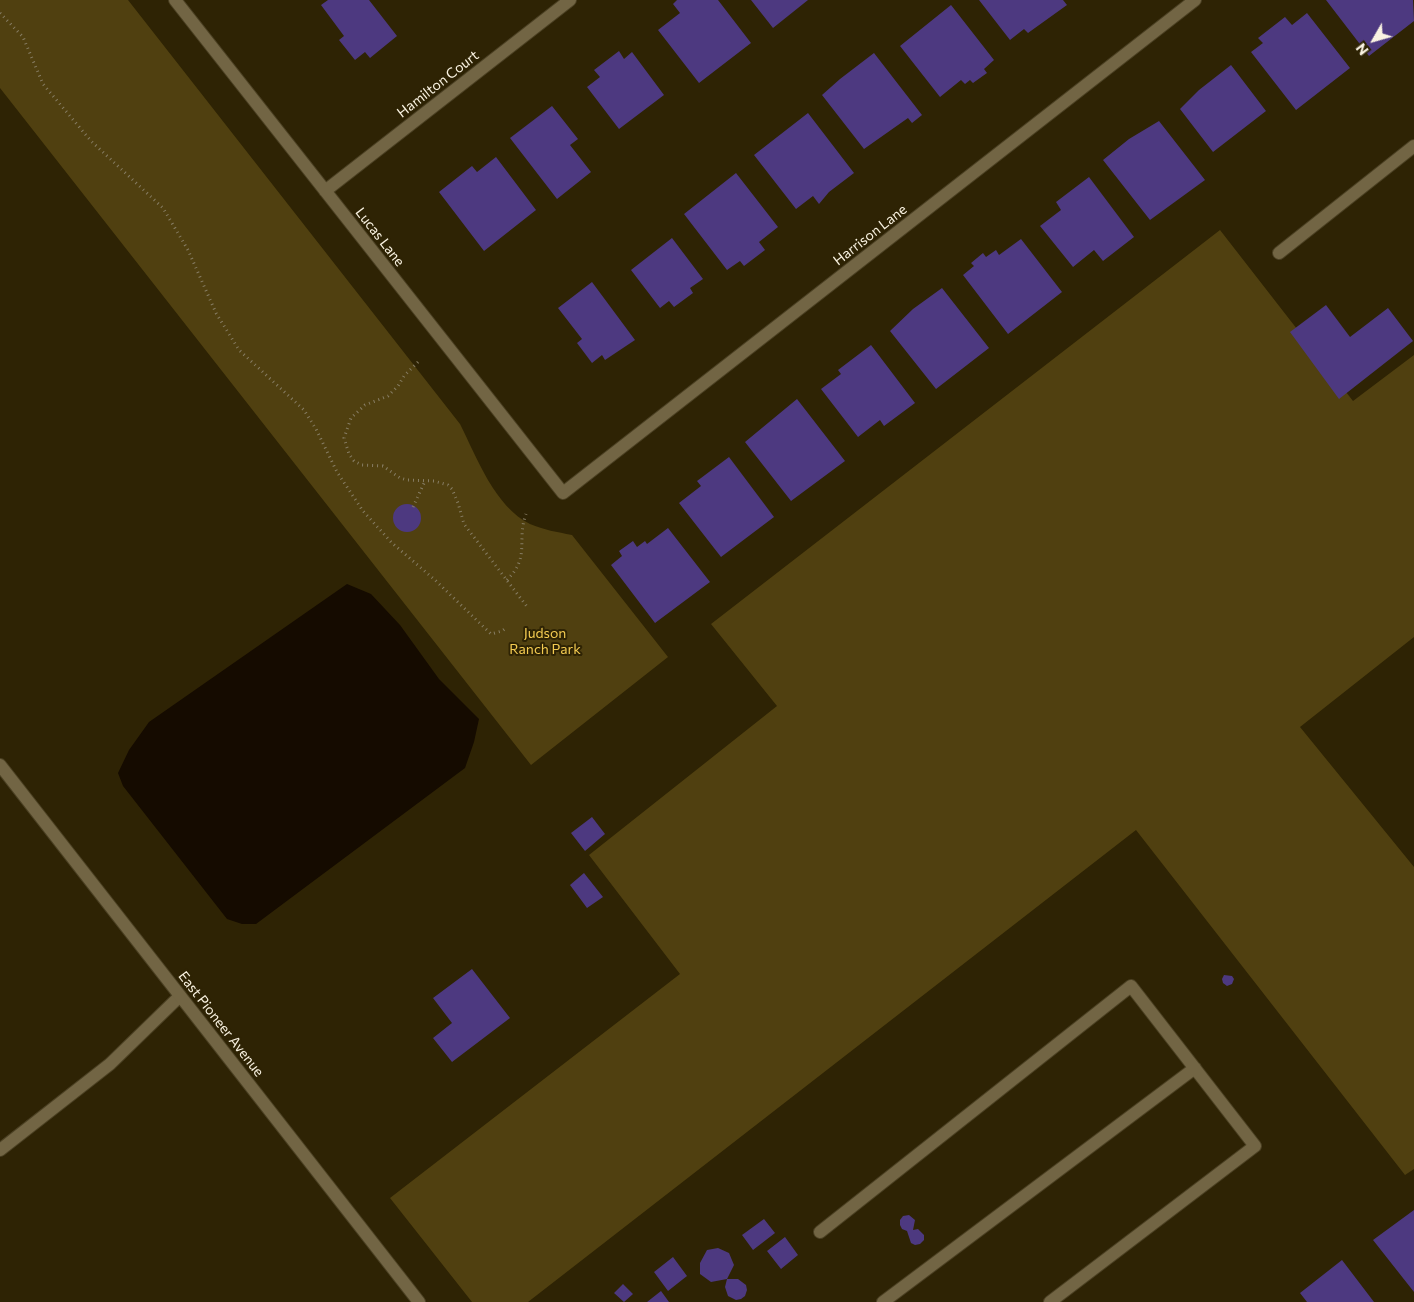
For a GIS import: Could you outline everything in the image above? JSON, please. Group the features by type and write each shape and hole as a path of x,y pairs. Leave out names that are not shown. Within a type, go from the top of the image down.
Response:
{"street":[{"name":"Lucas Lane","path":"175,0 562,493"},
{"name":"Hamilton Court","path":"325,191 570,0"},
{"name":"Harrison Lane","path":"562,493 1195,0"},
{"path":"1279,254 1414,146"},
{"name":"East Pioneer Avenue","path":"0,765 419,1302"},
{"path":"820,1232 1131,986 1255,1146 1050,1302"},
{"path":"0,1150 110,1064 180,996"},
{"path":"883,1302 1195,1068"}],"path":[{"path":"0,13 23,37 43,84 91,140 163,208 188,250 216,313 239,350 304,410 316,428 337,472 363,511 392,543 435,580 481,625 492,634 506,628"},
{"path":"418,362 388,396 365,405 351,418 344,438 349,454 354,461 362,465 383,466 400,478 443,482 452,489 464,524 528,608"},
{"path":"413,507 425,481"},
{"path":"507,580 515,572 521,561 523,547 522,532 526,514"}],"green space":[{"name":"Judson Ranch Park","path":"0,0 128,0 460,424 480,466 497,494 518,516 530,524 572,535 668,657 531,765 0,88"},
{"path":"1220,230 1353,401 1414,355 1414,637 1300,727 1414,867 1414,1169 1405,1175 1136,830 528,1302 472,1302 390,1198 680,974 589,855 777,706 711,624"}],"shaded area":[{"path":"347,584 371,594 400,625 439,679 479,719 474,742 465,768 256,924 242,924 227,919 123,786 118,773 129,750 149,722"}],"building":[{"path":"328,0 369,0 397,36 370,58 365,52 355,60 339,40 344,36 321,5"},
{"path":"677,0 718,0 751,43 699,83 658,30 680,13 673,4"},
{"path":"751,0 808,0 773,28"},
{"path":"979,0 1063,0 1067,5 1028,33 1024,29 1010,40"},
{"path":"1326,0 1413,0 1414,21 1369,56"},
{"path":"951,5 994,60 984,69 987,73 973,83 970,80 965,84 961,80 940,97 900,46"},
{"path":"1307,13 1350,68 1296,110 1251,52 1263,43 1258,38 1285,17 1292,25"},
{"path":"619,51 624,59 632,52 664,95 619,129 587,87 600,77 594,70"},
{"path":"874,53 922,115 912,123 908,118 864,149 822,95"},
{"path":"1231,65 1266,111 1213,152 1180,109 1199,90"},
{"path":"552,106 578,139 570,145 591,172 557,199 510,138"},
{"path":"808,113 854,173 829,192 819,204 813,196 796,209 754,155"},
{"path":"1159,121 1205,180 1150,220 1103,160 1129,139"},
{"path":"496,157 536,210 484,251 439,192 472,166 477,172"},
{"path":"736,173 778,227 759,242 765,250 744,266 740,261 727,270 684,214"},
{"path":"1089,177 1134,237 1103,261 1094,250 1073,267 1040,226 1061,210 1056,202"},
{"path":"672,238 703,279 690,288 693,293 674,307 669,301 660,308 631,270"},
{"path":"1021,239 1062,292 1008,334 963,275 974,266 971,263 983,253 986,257 996,250 999,255"},
{"path":"592,282 635,340 605,360 602,355 592,363 577,343 582,339 558,308"},
{"path":"942,288 989,348 936,389 890,331 913,309"},
{"path":"1326,305 1350,337 1388,308 1413,341 1339,399 1290,332"},
{"path":"871,345 915,403 884,426 880,420 858,437 821,389 841,374 838,370"},
{"path":"797,399 845,461 791,501 745,442"},
{"path":"729,457 774,517 721,557 679,503 701,486 697,481"},
{"path":"407,504 417,508 421,518 417,528 407,532 397,528 393,518 397,508"},
{"path":"668,528 710,582 655,623 611,565 622,556 619,551 633,541 637,547 645,541 647,544"},
{"path":"592,817 605,834 585,851 571,833"},
{"path":"584,873 603,897 587,908 570,885"},
{"path":"472,969 510,1018 452,1062 433,1038 452,1023 433,998"},
{"path":"1224,975 1232,976 1234,979 1232,984 1227,986 1223,983"},
{"path":"1414,1210 1414,1292 1373,1240"},
{"path":"909,1215 915,1220 913,1230 918,1229 924,1235 924,1240 920,1244 915,1245 911,1243 907,1231 902,1229 900,1225 900,1220 903,1216"},
{"path":"764,1219 775,1233 753,1250 742,1235"},
{"path":"785,1237 798,1255 781,1269 767,1251"},
{"path":"718,1248 729,1253 734,1265 727,1279 711,1282 700,1274 700,1263 707,1250"},
{"path":"673,1257 687,1276 668,1291 654,1272"},
{"path":"1342,1260 1374,1302 1307,1302 1300,1293"},
{"path":"727,1279 738,1279 746,1285 745,1296 736,1300 728,1296 725,1287"},
{"path":"623,1284 633,1294 624,1302 614,1293"},
{"path":"661,1291 669,1302 647,1302"}]}
